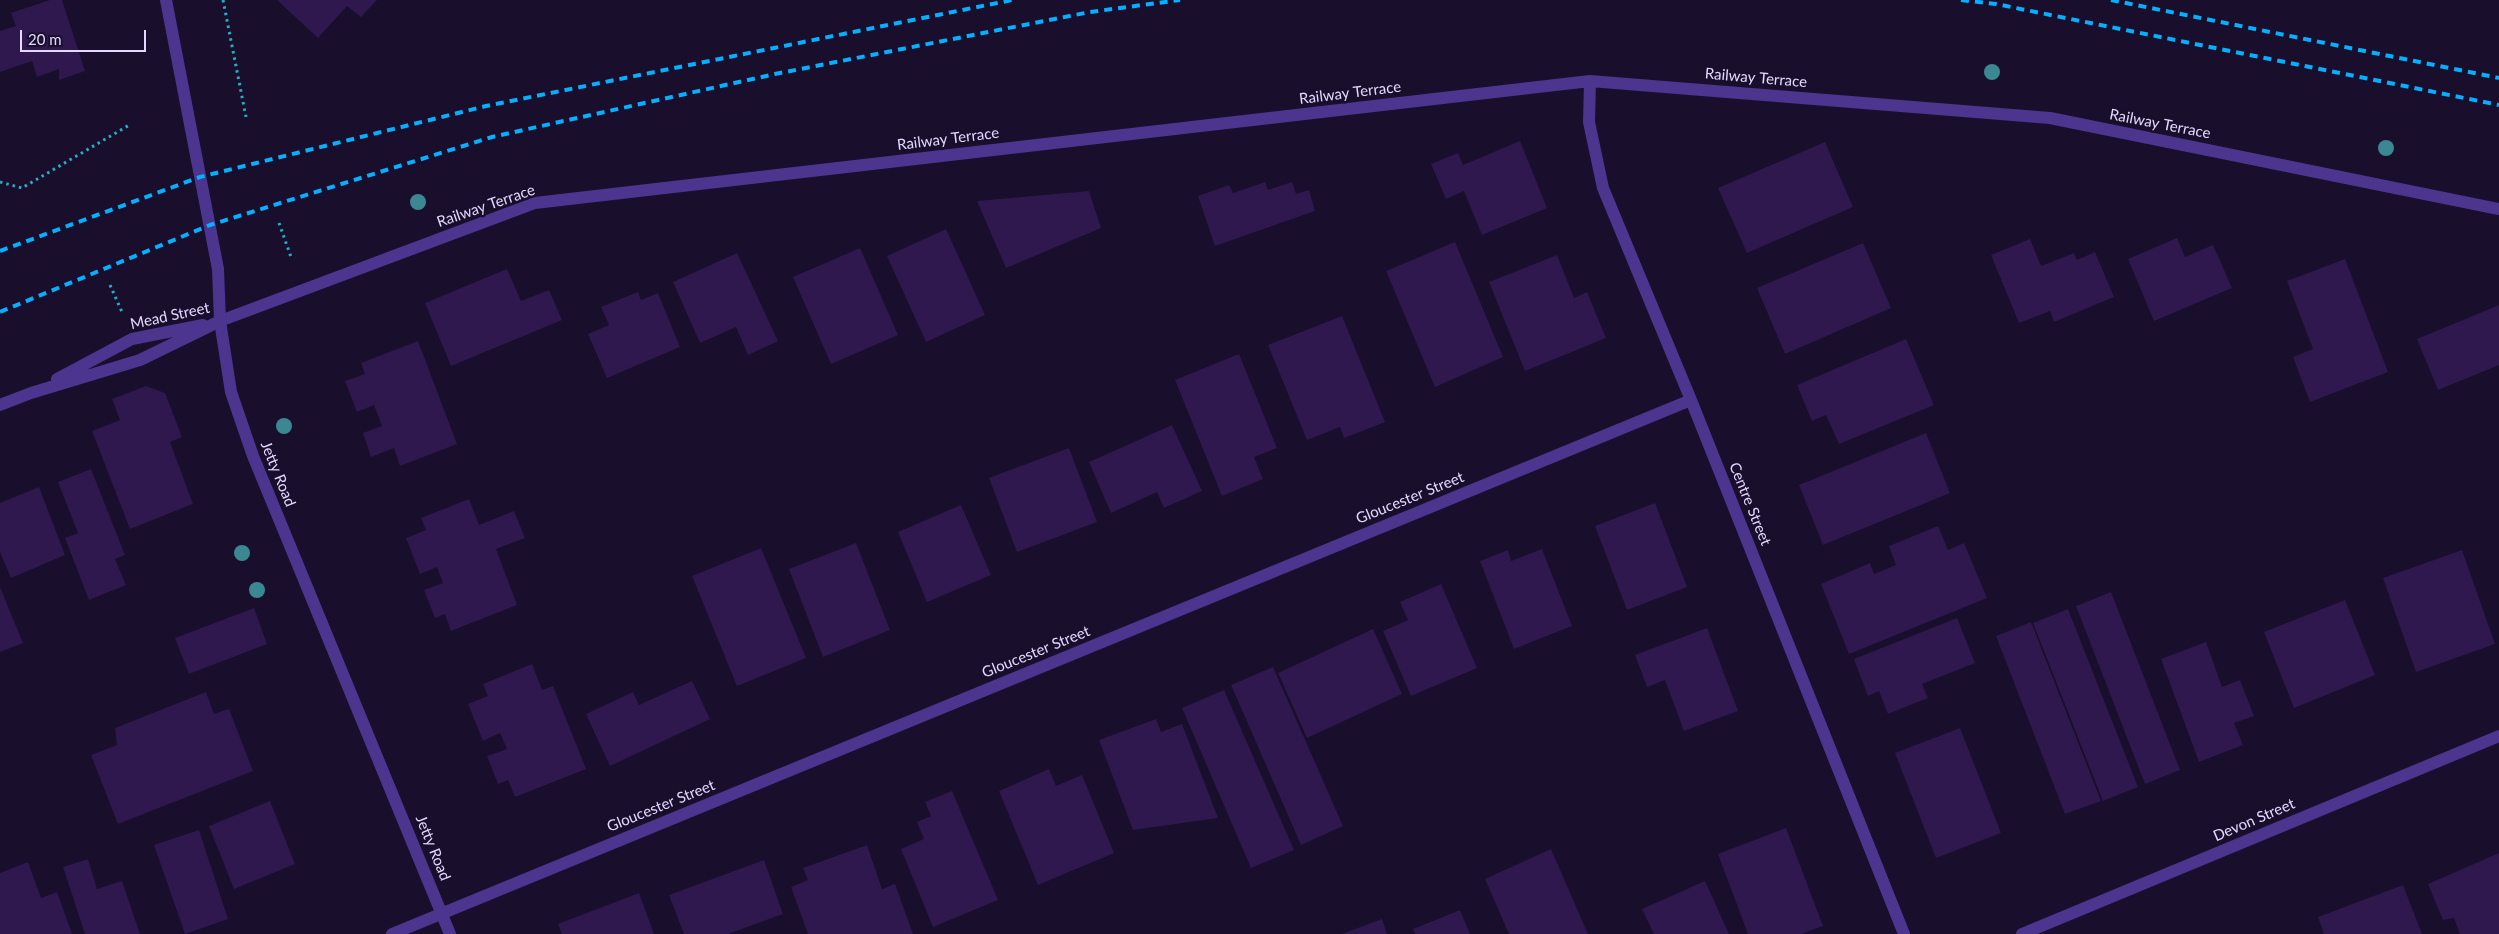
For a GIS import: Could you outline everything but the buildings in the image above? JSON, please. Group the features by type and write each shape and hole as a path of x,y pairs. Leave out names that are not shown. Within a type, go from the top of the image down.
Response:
{"street":[{"name":"Jetty Road","path":"166,0 218,269 220,321 231,392 253,456 450,934"},
{"name":"Railway Terrace","path":"220,321 535,203 1590,81 2050,118 2499,209"},
{"name":"Centre Street","path":"1590,81 1589,122 1603,188 1692,400 1904,934"},
{"name":"Mead Street","path":"31,393 132,339 220,321"},
{"name":"Mead Street","path":"0,405 31,393 140,360 220,321"},
{"name":"Gloucester Street","path":"392,934 1692,400"},
{"name":"Devon Street","path":"2022,934 2499,736"}],"path":[{"path":"224,0 246,117"},
{"path":"0,182 22,188 131,124"},
{"path":"279,223 291,257"},
{"path":"110,285 125,318"}],"railway":[{"path":"0,251 200,177 486,106 1012,0"},
{"path":"0,312 210,225 492,137 775,74 1090,12 1180,0"},
{"path":"1961,0 1996,4 2499,105"},
{"path":"2111,0 2499,78"}]}
